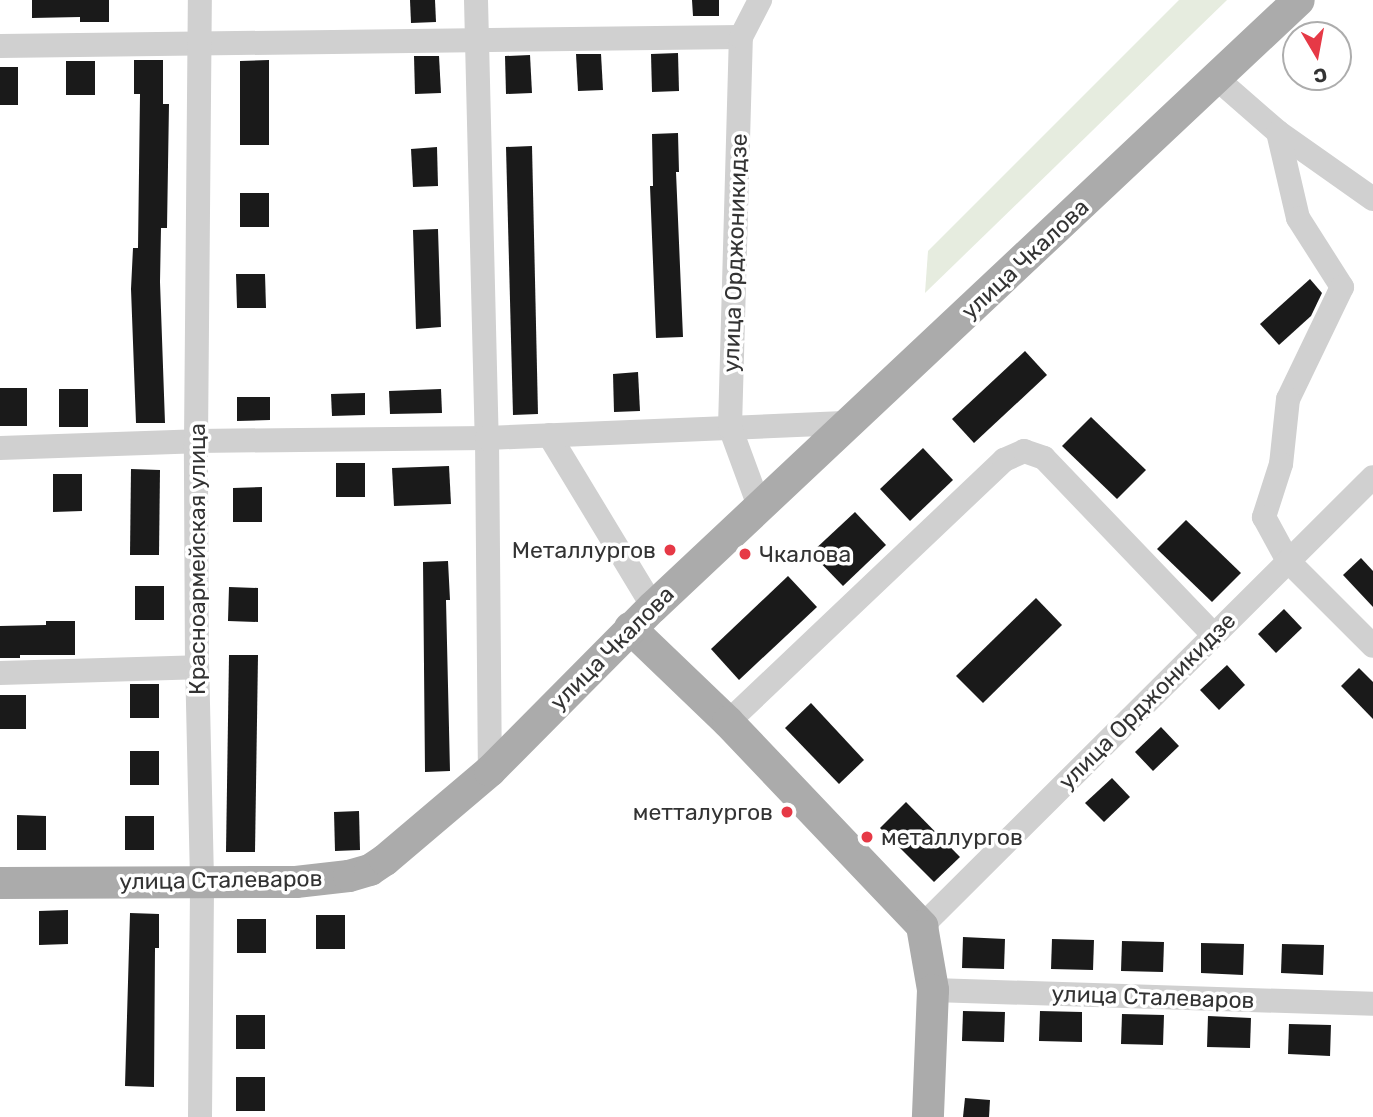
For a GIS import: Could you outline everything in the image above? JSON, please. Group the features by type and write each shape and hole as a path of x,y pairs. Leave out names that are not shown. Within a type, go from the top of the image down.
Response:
{"main road":[{"name":"улица Чкалова","path":"490,771 630,628 1299,0"},
{"path":"630,628 728,722 922,926 933,990 928,1117"},
{"name":"улица Сталеваров","path":"0,883 202,880 296,882 370,870 420,833 490,771"}],"street":[{"name":"Красноармейская улица","path":"200,0 196,441 202,880 200,1117"},
{"path":"476,0 487,438 490,771"},
{"name":"улица Орджоникидзе","path":"759,506 730,427 741,37 760,0"},
{"path":"0,46 477,38 741,37"},
{"path":"1216,78 1278,132 1373,199"},
{"path":"1278,132 1298,218 1342,288 1287,399 1281,464 1264,517 1288,561 1373,646"},
{"path":"0,448 196,441 487,438 850,423"},
{"path":"549,435 653,607"},
{"path":"728,722 1004,460 1024,451 1044,458 1214,635"},
{"name":"улица Орджоникидзе","path":"922,926 1373,477"},
{"path":"0,673 197,667"},
{"name":"улица Сталеваров","path":"933,990 1373,1004"}],"shaded area":[{"path":"1179,0 1227,0 925,293 928,251"}],"building":[{"path":"32,0 109,0 109,22 80,22 80,17 32,18"},
{"path":"410,0 435,0 436,22 411,23"},
{"path":"692,0 719,0 719,16 693,16"},
{"path":"678,53 679,91 652,92 651,54"},
{"path":"576,54 601,54 603,90 578,91"},
{"path":"530,55 532,93 506,94 505,56"},
{"path":"414,56 439,56 441,93 415,94"},
{"path":"134,60 163,60 163,104 169,104 167,228 161,228 160,282 165,423 136,423 131,289 133,248 138,248 140,94 134,94"},
{"path":"269,60 269,145 240,145 240,61"},
{"path":"66,61 95,61 95,95 66,95"},
{"path":"0,67 18,67 18,105 0,105"},
{"path":"678,133 679,172 676,172 683,337 656,338 650,186 653,186 652,134"},
{"path":"532,146 538,414 513,415 506,147"},
{"path":"437,147 438,186 413,187 411,149"},
{"path":"240,193 269,193 269,227 240,227"},
{"path":"438,229 441,327 416,329 413,230"},
{"path":"236,274 265,274 266,308 237,308"},
{"path":"1310,279 1322,293 1311,316 1279,345 1260,324"},
{"path":"1025,351 1047,375 974,443 952,419"},
{"path":"638,372 640,411 614,412 613,374"},
{"path":"0,388 27,388 27,426 0,426"},
{"path":"59,389 88,389 88,427 59,427"},
{"path":"441,389 442,413 390,414 389,391"},
{"path":"365,393 365,415 332,416 331,394"},
{"path":"237,397 270,397 270,420 237,421"},
{"path":"1091,417 1146,470 1117,499 1062,446"},
{"path":"923,448 953,480 910,521 880,489"},
{"path":"336,463 365,463 365,497 336,497"},
{"path":"449,466 451,504 394,506 392,468"},
{"path":"131,469 160,470 159,555 130,555"},
{"path":"53,474 82,474 82,511 53,512"},
{"path":"262,487 262,522 233,522 233,488"},
{"path":"855,512 886,545 843,586 811,553"},
{"path":"1186,520 1241,573 1212,602 1157,549"},
{"path":"1361,558 1373,571 1373,607 1343,575"},
{"path":"448,561 450,600 446,600 450,771 425,772 423,562"},
{"path":"788,576 817,607 739,680 711,649"},
{"path":"135,586 164,586 164,620 135,620"},
{"path":"229,587 258,588 258,622 228,621"},
{"path":"1036,598 1062,625 983,703 956,676"},
{"path":"1284,609 1302,628 1276,653 1258,634"},
{"path":"46,621 75,621 75,655 20,655 20,658 0,658 0,626 46,625"},
{"path":"229,655 258,655 255,852 226,852"},
{"path":"1227,665 1245,685 1219,710 1200,690"},
{"path":"1359,668 1373,682 1373,719 1341,686"},
{"path":"130,684 159,684 159,718 130,718"},
{"path":"0,695 26,695 26,729 0,729"},
{"path":"811,703 864,760 839,784 785,728"},
{"path":"1161,727 1179,746 1153,771 1135,752"},
{"path":"130,751 159,751 159,785 130,785"},
{"path":"1112,778 1130,797 1104,822 1085,803"},
{"path":"906,802 960,857 934,882 880,828"},
{"path":"359,811 360,850 335,851 334,812"},
{"path":"17,815 46,816 46,850 17,850"},
{"path":"125,816 154,816 154,850 125,850"},
{"path":"68,910 68,944 39,945 39,911"},
{"path":"130,913 159,914 159,948 155,948 154,1087 125,1086"},
{"path":"316,915 345,915 345,949 316,949"},
{"path":"237,919 266,919 266,953 237,953"},
{"path":"963,937 1005,939 1004,969 962,968"},
{"path":"1052,939 1094,940 1093,970 1051,969"},
{"path":"1122,941 1164,942 1163,972 1121,971"},
{"path":"1201,943 1244,944 1243,975 1201,973"},
{"path":"1282,944 1324,945 1323,975 1281,973"},
{"path":"963,1011 1005,1012 1004,1042 962,1041"},
{"path":"1040,1011 1082,1012 1082,1042 1039,1041"},
{"path":"1122,1014 1164,1015 1163,1045 1121,1044"},
{"path":"236,1015 265,1015 265,1049 236,1049"},
{"path":"1208,1016 1251,1018 1250,1048 1207,1047"},
{"path":"1289,1024 1331,1025 1330,1056 1288,1054"},
{"path":"236,1077 265,1077 265,1111 236,1111"},
{"path":"965,1098 990,1100 989,1117 963,1117"}],"place":[{"name":"Металлургов","path":"670,550"},
{"name":"Чкалова","path":"745,554"},
{"name":"метталургов","path":"787,812"},
{"name":"металлургов","path":"867,837"}]}
